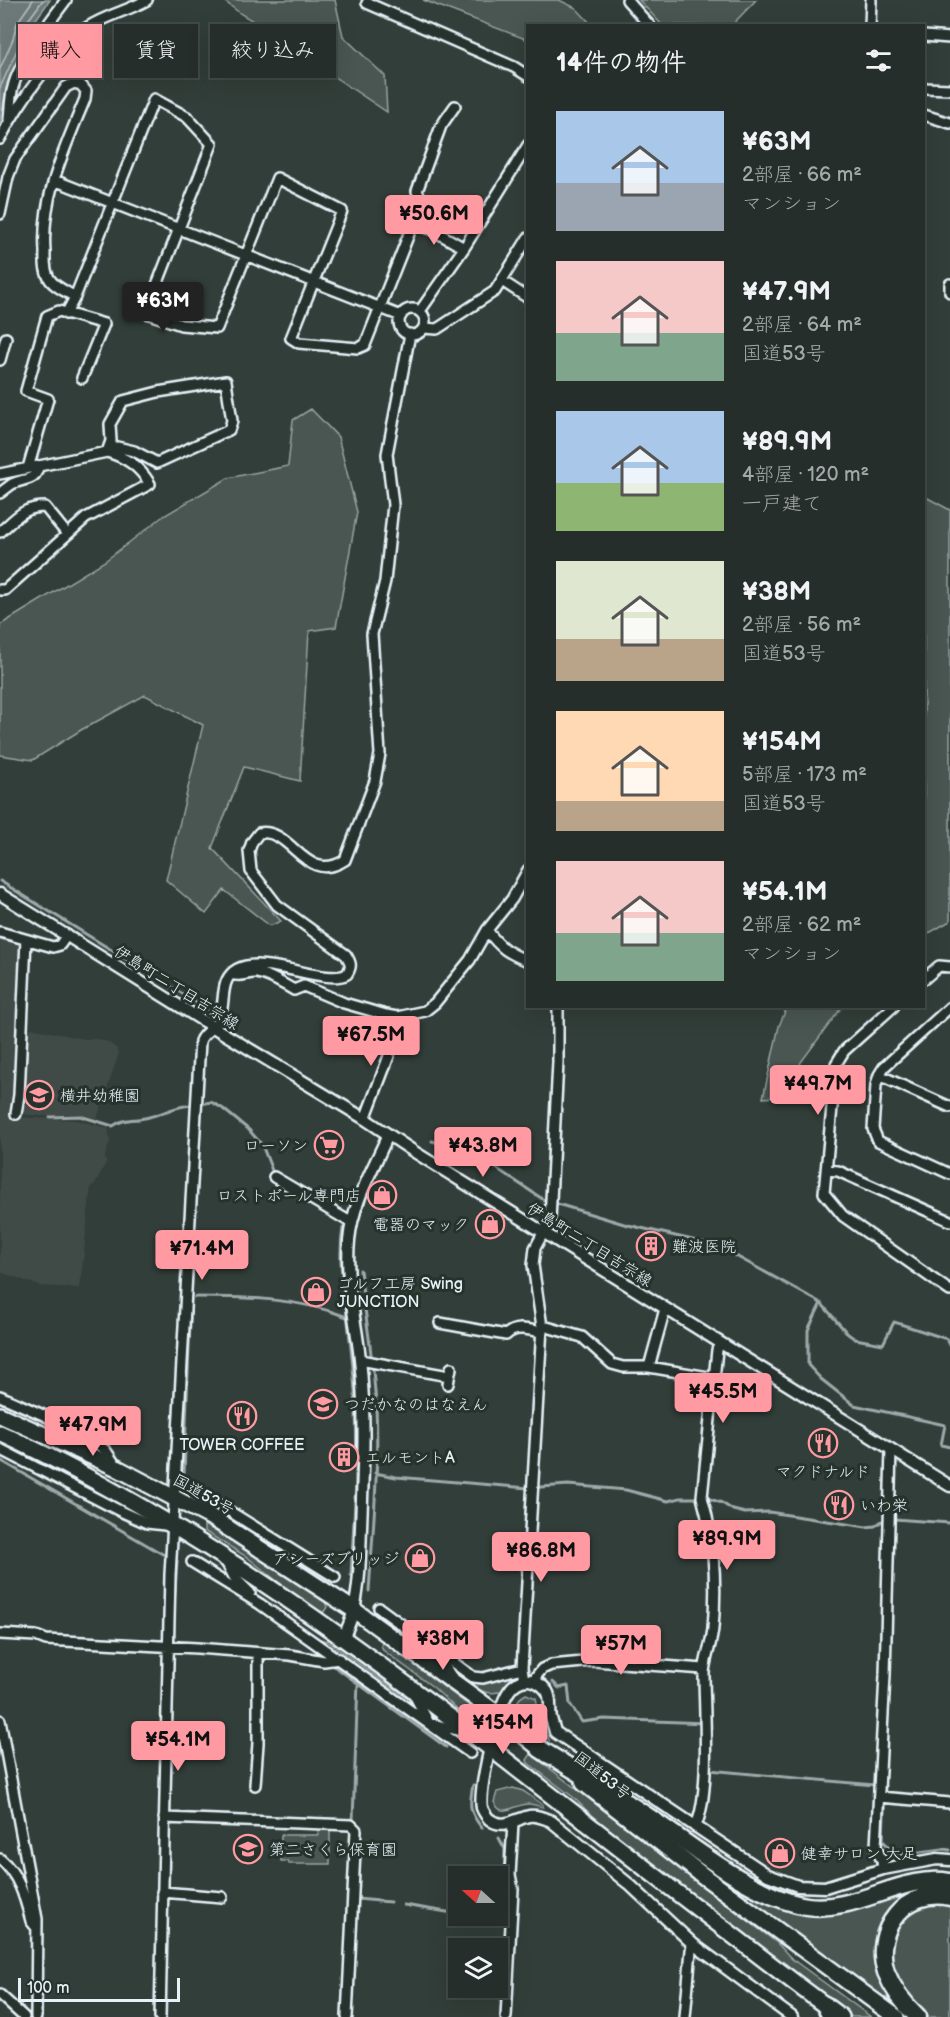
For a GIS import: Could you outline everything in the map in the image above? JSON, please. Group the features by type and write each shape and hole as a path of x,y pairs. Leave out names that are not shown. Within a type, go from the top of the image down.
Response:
{"highway":[{"name":"国道53号","path":"0,1415 117,1468 214,1519 354,1610 499,1715 706,1878 896,2017"},
{"path":"0,1433 68,1466 221,1554 410,1687 828,2011 841,2017"},
{"path":"540,1749 624,1800 761,1892 808,1906 847,1904 918,1882 939,1879 950,1881"},
{"path":"918,2017 895,1991 886,1971 883,1944 888,1927 905,1905 919,1898 939,1894 950,1897"}],"street":[{"path":"9,122 12,88 16,77 46,25 66,0"},
{"path":"0,139 9,122 51,64 88,27 147,0"},
{"path":"627,0 648,24"},
{"path":"870,24 871,0"},
{"path":"367,3 514,66 526,75"},
{"path":"925,36 950,38"},
{"path":"0,214 8,177 15,159 66,87 74,83 81,85 86,91 85,99 46,205 44,241 46,270 50,281 75,297"},
{"path":"925,88 950,89"},
{"path":"66,314 75,297 154,99 187,117 212,144 146,313 181,325 217,328 277,178 342,211 291,338 299,343 358,348 365,345 423,201 417,191 441,126 455,106"},
{"path":"925,115 950,123"},
{"path":"420,311 464,248 526,149"},
{"path":"54,180 401,316"},
{"path":"413,224 431,229 464,248"},
{"path":"424,328 424,317 420,311 409,309 401,316 401,327 410,334 418,333 424,328 437,329 495,291 526,241"},
{"path":"502,281 526,297"},
{"path":"950,284 950,292"},
{"path":"33,467 48,399 27,391 47,316 59,311 104,324 82,378"},
{"path":"160,2017 168,1648 200,1041 202,1035 213,1028 219,1020 227,980 243,967 259,965 342,977 348,974 350,968 351,963 346,955 277,905 251,871 249,851 259,833 266,832 274,835 310,863 321,867 337,865 345,860 375,781 380,754 372,634 385,581 393,505 387,454 410,334"},
{"path":"0,360 6,338"},
{"path":"0,474 107,452 117,447 134,451 157,463 229,430 232,421 226,381 158,392 123,401 110,424 111,441 107,452"},
{"path":"0,590 5,590 86,518 150,484 125,457 107,452"},
{"path":"0,493 14,484 34,477 38,472 33,467"},
{"path":"0,532 25,510 31,507 45,507 67,534"},
{"path":"232,974 240,977 256,973 294,990 304,986 344,1003 386,1015 397,1017 425,1011 435,1003 470,960 487,930 512,899 526,874"},
{"name":"伊島町二丁目吉宗線","path":"0,894 213,1028 365,1119 388,1136 950,1486"},
{"path":"487,930 498,946 526,960"},
{"path":"0,932 53,947 60,945 67,935"},
{"path":"16,1114 19,1095 26,940"},
{"path":"925,978 939,966 950,967"},
{"path":"950,1007 884,1067 876,1085 873,1129 878,1141 950,1174"},
{"path":"558,1008 558,1062 550,1220 535,1248 533,1265 544,1328 522,1668 529,1680 548,1692 555,1732 768,1875 798,1886 825,1887 883,1869 937,1859 950,1860"},
{"path":"892,1008 844,1051 836,1064 824,1193 843,1216 950,1292"},
{"path":"365,1119 389,1056 390,1044 386,1015"},
{"path":"879,1075 950,1107"},
{"path":"343,1639 354,1610 364,1472 363,1411 369,1362 348,1274 349,1241 352,1223 370,1174 388,1136"},
{"path":"827,1170 838,1172 950,1221"},
{"path":"274,1177 352,1223"},
{"path":"650,1367 665,1309"},
{"path":"440,1323 499,1335 506,1335 518,1329 544,1328 582,1337 612,1364 623,1367 650,1367 714,1378"},
{"path":"695,1827 699,1820 704,1797 704,1669 713,1631 714,1593 713,1551 709,1520 702,1498 717,1350 720,1343"},
{"path":"369,1362 450,1376"},
{"path":"0,1396 84,1433 106,1451 117,1468"},
{"path":"47,1436 84,1433"},
{"path":"0,1449 147,1523 174,1527"},
{"path":"883,1869 876,1847 883,1797 891,1449"},
{"path":"197,1491 335,1577"},
{"path":"214,1519 250,1524"},
{"path":"270,1537 276,1558"},
{"path":"221,1554 234,1577 260,1604"},
{"path":"192,1562 260,1604 470,1753"},
{"path":"379,1608 473,1677 483,1678 522,1668"},
{"path":"0,1634 36,1636 46,1640 290,1655 324,1661 339,1659"},
{"path":"396,1639 434,1647 454,1682"},
{"path":"255,1785 258,1743 258,1654"},
{"path":"704,1669 594,1661 551,1665 529,1680 515,1684 507,1693 490,1747 482,1809 489,1819 497,1823 513,1823 528,1816 538,1816 551,1821 630,1885 693,1944 792,2017"},
{"path":"410,1687 429,1723 469,1733"},
{"path":"0,1720 37,1919 36,2017"},
{"path":"883,1797 950,1803"},
{"path":"164,1818 351,1825 356,1830 347,2017"},
{"path":"506,2017 513,1889 510,1875 513,1823"},
{"path":"0,1859 8,1865 17,1880 31,1921 36,1928"},
{"path":"162,1892 222,1897"},
{"path":"685,2017 693,1944"},
{"path":"0,1995 24,2017"}],"shaded area":[{"path":"223,0 335,0 343,36 385,76 387,112 336,78 336,24 258,24"},
{"path":"423,0 559,0 576,8 591,24 526,24 526,39"},
{"path":"639,0 756,0 733,24 661,24"},
{"path":"311,409 338,437 357,512 336,627 309,631 300,781 244,767 212,848 281,921 270,926 224,890 206,914 166,880 203,725 145,695 81,730 33,760 0,755 0,625 105,561 162,517 228,478 288,466 293,420"},
{"path":"925,497 950,510 950,921 925,935"},
{"path":"0,934 21,941 15,1096 12,1100 10,1117 76,1120 108,1128 110,1141 105,1156 106,1163 95,1184 91,1186 80,1288 40,1286 0,1272"},
{"path":"787,1008 841,1008 801,1062 789,1096 763,1098 779,1026"},
{"path":"26,1027 84,1039 97,1039 108,1042 116,1048 119,1053 97,1119 81,1114 42,1116 21,1114"},
{"path":"204,1525 250,1549 325,1602 327,1607 324,1612 319,1611 282,1585 247,1557 204,1531"},
{"path":"320,1639 327,1641 405,1697 417,1711"},
{"path":"386,1640 472,1708 472,1715 465,1717 433,1687 384,1651 381,1646"},
{"path":"450,1663 478,1684 496,1678 517,1675 518,1677 509,1687 500,1692 491,1693 482,1691 464,1680 448,1665"},
{"path":"526,1694 536,1698 540,1718 549,1740 517,1709 518,1700"},
{"path":"531,1754 777,1943 792,1959 871,2017 852,2017 605,1828 573,1797 528,1763 527,1760"},
{"path":"513,1788 523,1791 543,1807 524,1804 501,1810 494,1802 497,1792"},
{"path":"318,1830 330,1830 330,1864 289,1864 288,1861 281,1861 281,1835 318,1835"},
{"path":"724,1875 805,1910 920,1887 920,1890 892,1907 883,1917 874,1942 877,1968 894,2003 878,1994 721,1878"},
{"path":"937,1904 950,1906 950,2017 928,2017 897,1981 891,1961 892,1946 900,1923 916,1908"}],"water":[{"path":"0,0 50,0 33,24 18,24 18,62 6,89 0,127"}],"waterway":[{"path":"0,881 215,1014"},
{"path":"562,1050 563,1008"},
{"path":"560,1119 561,1080"},
{"path":"201,1104 211,1102 249,1130 262,1145 273,1173"},
{"path":"50,1117 80,1116 113,1126 122,1121 144,1118 191,1105"},
{"path":"432,1141 472,1152 544,1200 624,1224 714,1245 725,1250 821,1303 855,1339 883,1344 894,1322 947,1339 950,1345"},
{"path":"343,1228 342,1271 354,1374 356,1431 351,1575"},
{"path":"360,1270 373,1373 377,1430 369,1591"},
{"path":"184,1474 191,1297"},
{"path":"195,1297 253,1298 291,1302 347,1317"},
{"path":"821,1303 808,1330 808,1365 821,1379 854,1405 945,1425 941,1445 950,1447"},
{"path":"0,1460 166,1556"},
{"path":"375,1473 396,1477 528,1488 568,1485 626,1490 668,1501 680,1498 707,1498 745,1513 769,1512 866,1527 875,1526 882,1521"},
{"path":"894,1519 950,1523"},
{"path":"173,1622 177,1561"},
{"path":"309,1654 319,1655"},
{"path":"334,1666 446,1747"},
{"path":"353,1820 358,1682"},
{"path":"553,1682 559,1688 568,1686 570,1704 582,1722 604,1719 705,1723"},
{"path":"709,1770 874,1785"},
{"path":"473,1785 471,1808 482,1828"},
{"path":"885,1786 883,1841 897,1855 950,1850"},
{"path":"499,1838 505,1849 504,1883 509,1890"},
{"path":"357,1899 390,1902"},
{"path":"404,1905 448,1912"}],"place":[{"name":"横井幼稚園","path":"39,1095"},
{"name":"ローソン","path":"329,1145"},
{"name":"ロストボール専門店","path":"382,1195"},
{"name":"電器のマック","path":"490,1224"},
{"name":"難波医院","path":"651,1246"},
{"name":"ゴルフ工房 Swing JUNCTION","path":"316,1292"},
{"name":"つだかなのはなえん","path":"323,1404"},
{"name":"TOWER COFFEE","path":"242,1416"},
{"name":"マクドナルド","path":"823,1443"},
{"name":"エルモントA","path":"344,1457"},
{"name":"いわ栄","path":"839,1505"},
{"name":"アシーズブリッジ","path":"420,1558"},
{"name":"第二さくら保育園","path":"248,1849"},
{"name":"健幸サロン 大足","path":"780,1853"}]}
